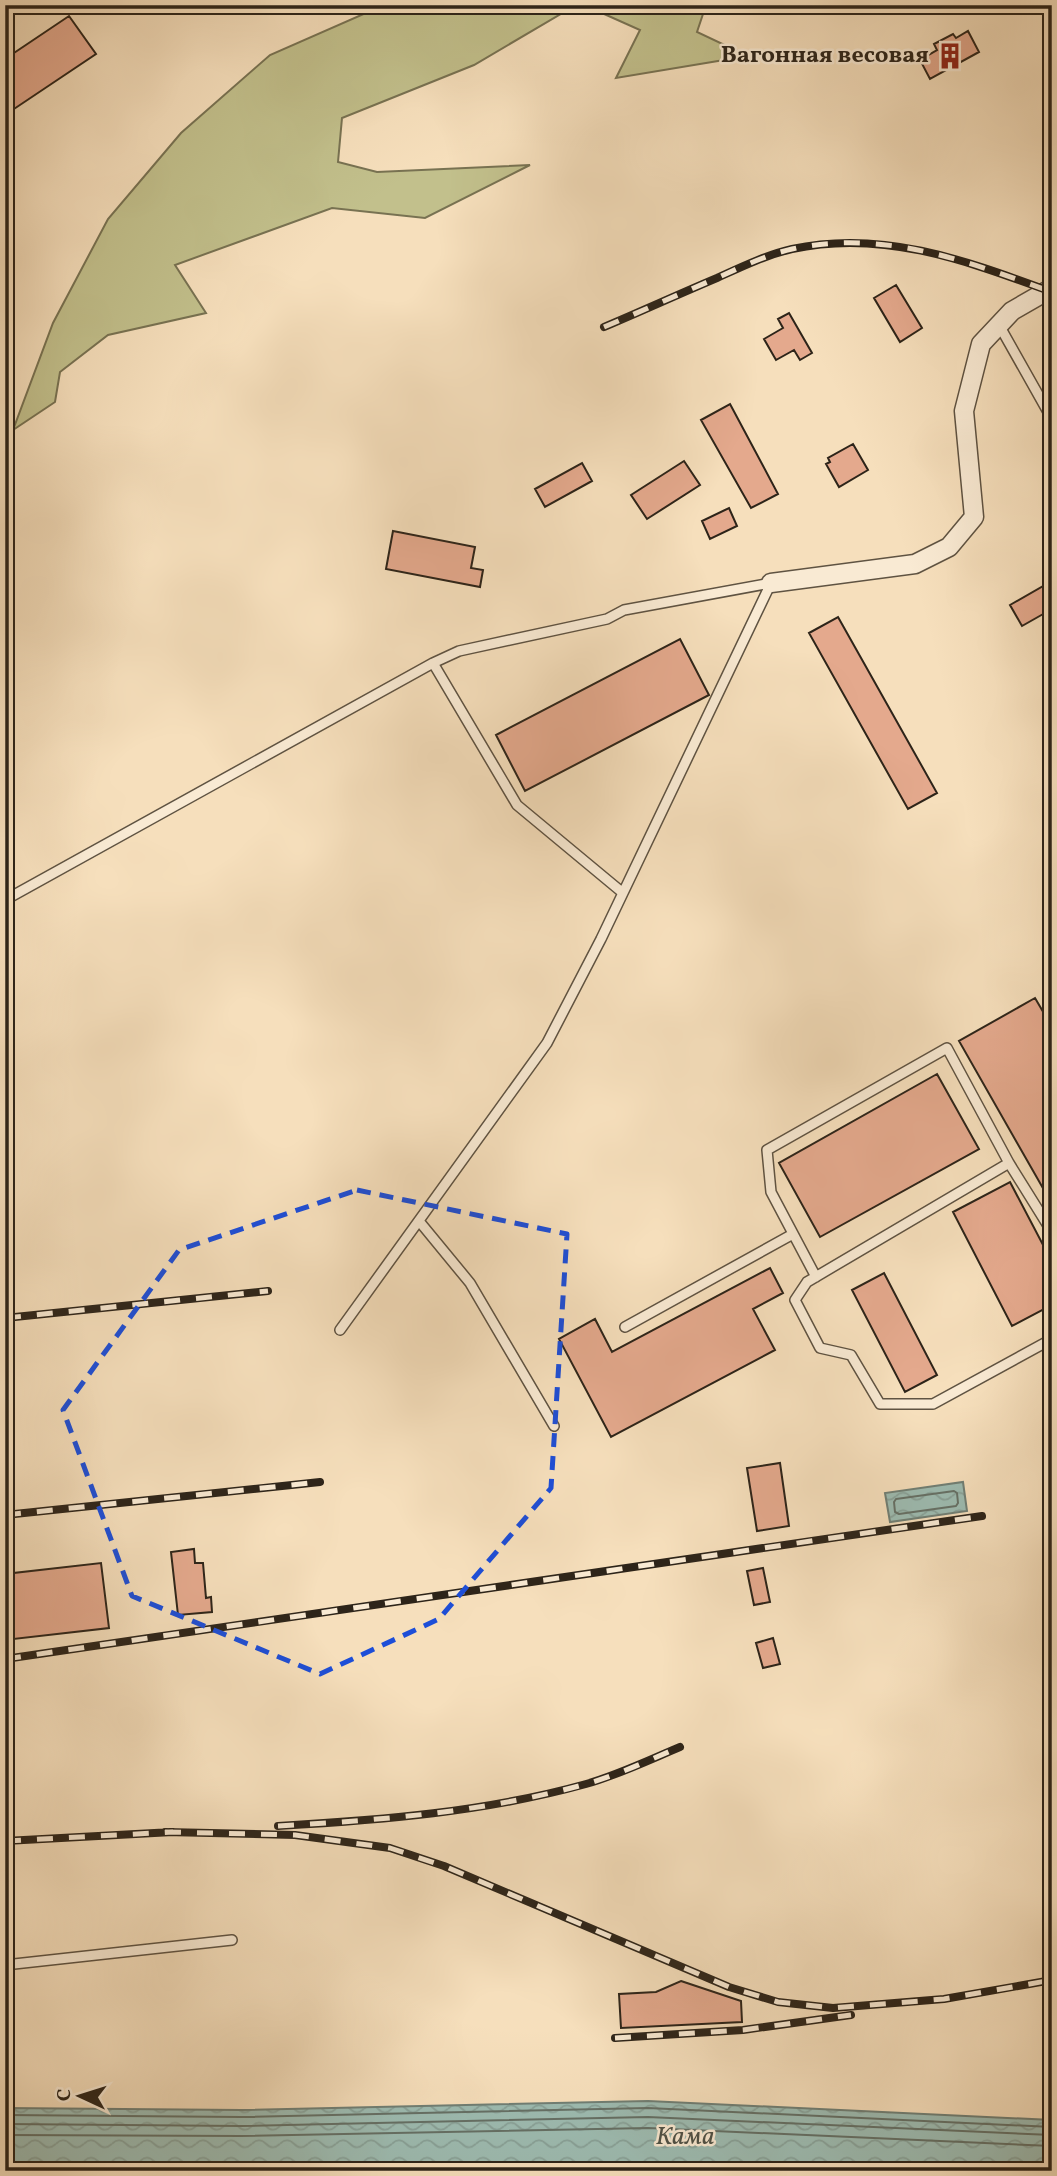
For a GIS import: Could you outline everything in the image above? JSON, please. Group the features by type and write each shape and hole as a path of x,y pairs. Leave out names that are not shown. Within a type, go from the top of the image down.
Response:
{"street":[{"path":"771,583 915,564 949,547 974,517 964,411 981,345 1012,311 1052,288"}],"lane":[{"path":"999,325 1052,419"},
{"path":"5,900 459,651 607,619 624,610 771,583"},
{"path":"340,1330 547,1043 623,893 771,583"},
{"path":"433,663 517,805 623,893"},
{"path":"816,1277 771,1192 767,1150 947,1048 1009,1163 1052,1232"},
{"path":"1009,1163 807,1282 795,1300 820,1348 851,1355 880,1404 933,1404 1052,1339"},
{"path":"419,1221 470,1283 554,1426"},
{"path":"625,1327 793,1234"},
{"path":"5,1965 232,1940"}],"highlighted area":[{"path":"357,1190 567,1234 551,1488 439,1619 320,1674 132,1596 63,1410 179,1250"}],"shaded area":[{"path":"384,5 576,5 474,65 342,118 338,162 377,172 530,165 425,218 332,208 175,265 206,313 108,335 60,372 55,402 13,430 53,323 108,219 181,133 270,55"},
{"path":"584,5 706,5 697,32 748,56 616,78 640,30"}],"water":[{"path":"963,1482 967,1511 890,1522 885,1493"},
{"name":"Кама","path":"648,2101 1052,2120 1052,2171 5,2171 5,2108 241,2110"}],"building":[{"path":"69,16 96,54 5,115 5,59"},
{"name":"Вагонная весовая","path":"968,31 979,52 930,79 920,60 937,50 934,44 953,34 956,38"},
{"path":"896,285 922,328 900,342 874,298"},
{"path":"789,313 812,353 800,360 794,350 776,360 764,339 783,328 778,319"},
{"path":"730,404 778,494 751,508 701,420"},
{"path":"853,444 868,470 839,487 826,464 830,462 828,458"},
{"path":"684,461 700,485 647,519 631,495"},
{"path":"582,463 592,481 545,507 535,489"},
{"path":"729,508 737,526 710,539 702,521"},
{"path":"393,531 475,547 471,568 483,570 480,587 386,569"},
{"path":"1052,581 1052,609 1022,626 1010,605"},
{"path":"838,617 937,793 908,809 809,633"},
{"path":"680,639 709,695 525,791 496,735"},
{"path":"1035,998 1052,1027 1052,1204 959,1041"},
{"path":"937,1074 979,1149 820,1237 779,1163"},
{"path":"1010,1182 1052,1262 1052,1305 1012,1326 953,1212"},
{"path":"770,1268 783,1293 753,1309 775,1350 611,1437 559,1339 595,1319 612,1352"},
{"path":"884,1273 937,1375 905,1392 852,1290"},
{"path":"780,1463 789,1526 757,1531 747,1468"},
{"path":"194,1549 195,1563 203,1563 206,1598 211,1597 212,1612 178,1615 171,1552"},
{"path":"101,1563 109,1628 5,1640 5,1574"},
{"path":"763,1568 770,1602 754,1605 747,1571"},
{"path":"773,1638 780,1664 763,1668 756,1643"},
{"path":"681,1981 741,2001 742,2022 621,2028 619,1994 656,1992"}],"railway":[{"path":"604,327 763,258 792,249 826,244 859,243 924,251 988,269 1052,292"},
{"path":"5,1318 268,1291"},
{"path":"5,1515 320,1482"},
{"path":"5,1659 982,1516"},
{"path":"278,1826 395,1817 510,1802 598,1780 680,1747"},
{"path":"165,1832 295,1835 390,1848 444,1866 729,1987 778,2002 833,2008 944,1999 1052,1980"},
{"path":"5,1841 173,1832"},
{"path":"615,2038 743,2030 851,2015"}],"place":[{"name":"Вагонная весовая","path":"950,56"}]}
